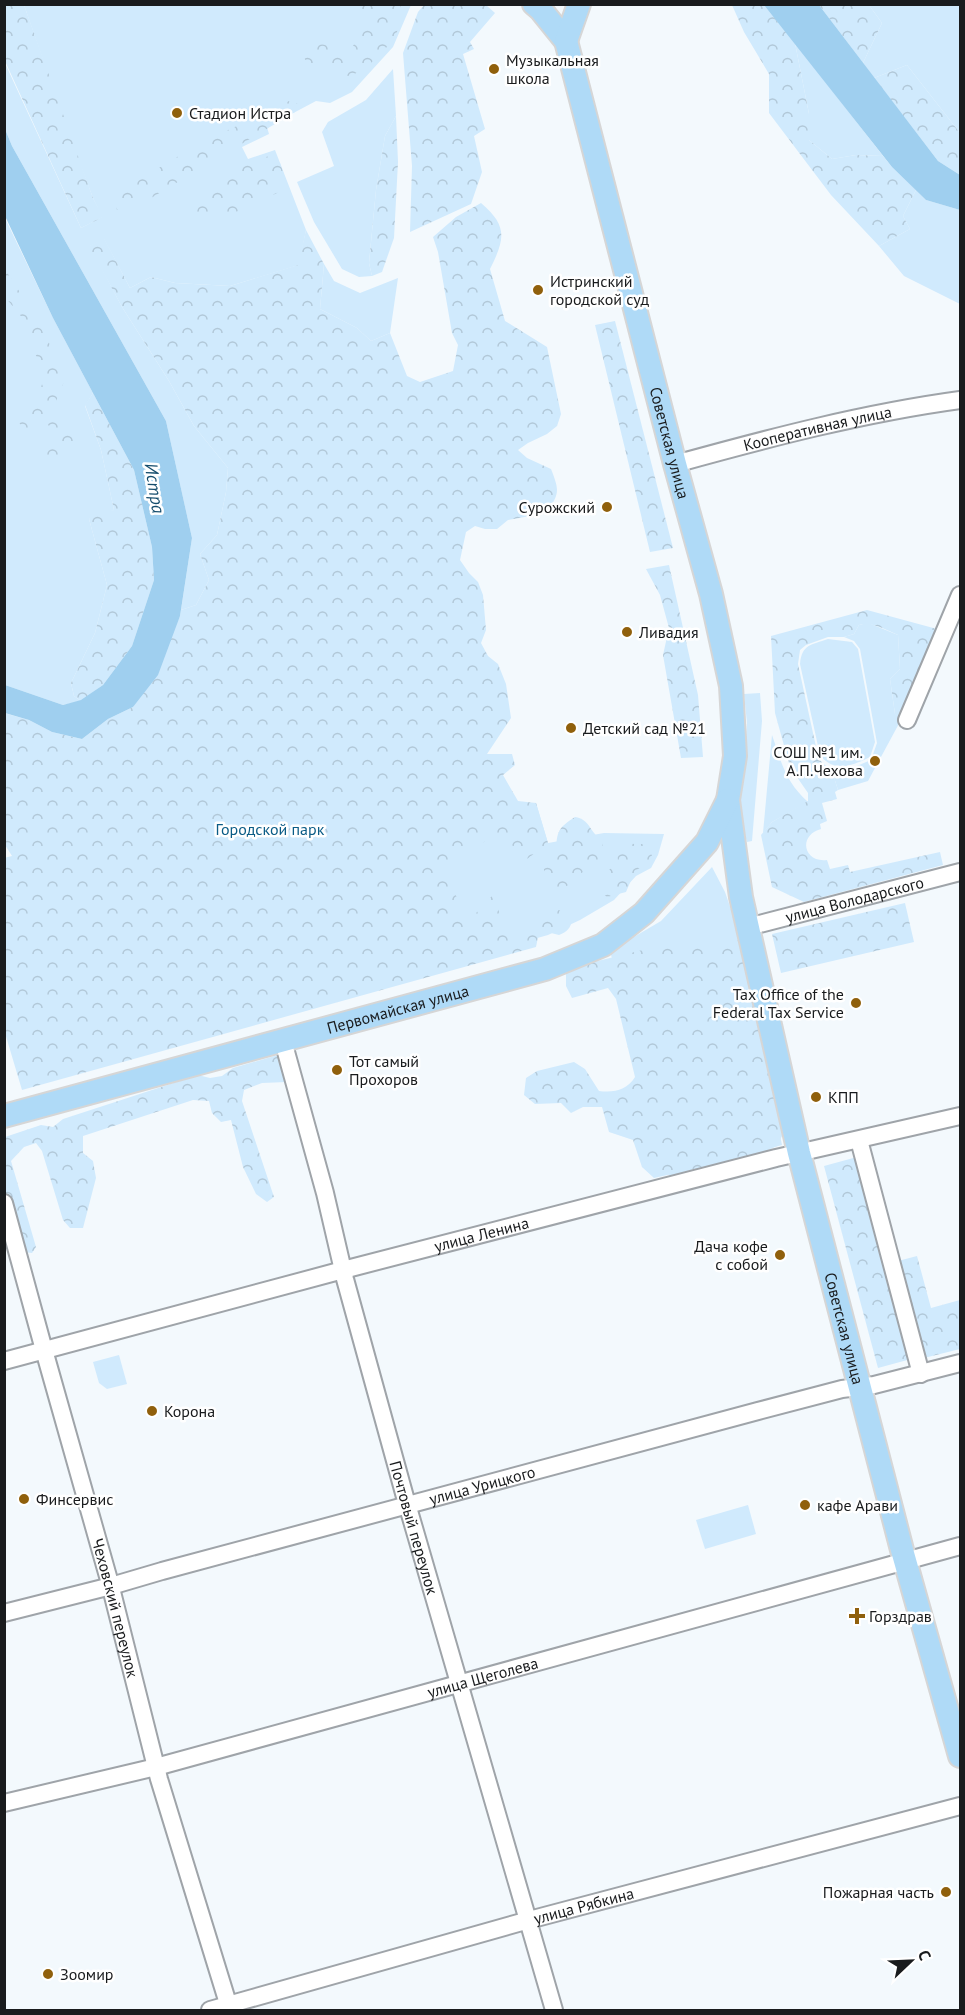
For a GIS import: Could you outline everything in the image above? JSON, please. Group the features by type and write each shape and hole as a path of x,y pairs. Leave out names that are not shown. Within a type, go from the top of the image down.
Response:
{"main road":[{"name":"Советская улица","path":"534,4 566,41 675,464 711,594 731,686 735,756 728,800 741,897 799,1153 905,1561 960,1756"},
{"path":"566,41 579,4"},
{"name":"Первомайская улица","path":"4,1116 545,969 603,945 644,913 707,843 728,800"},
{"name":"Советская улица","path":"707,843 741,897"}],"street":[{"name":"Кооперативная улица","path":"675,464 850,420 960,400"},
{"path":"907,720 960,595"},
{"name":"улица Володарского","path":"748,927 960,872"},
{"name":"Почтовый переулок","path":"283,1041 407,1506 554,2010"},
{"name":"улица Ленина","path":"4,1360 799,1153 960,1116"},
{"path":"860,1140 921,1374"},
{"name":"Чеховский переулок","path":"4,1203 111,1586 156,1767 229,2008"},
{"name":"улица Урицкого","path":"4,1613 745,1414 842,1389 921,1374 960,1363"},
{"name":"улица Щеголева","path":"4,1803 156,1767 960,1546"},
{"name":"улица Рябкина","path":"210,2010 229,2008 529,1920 960,1806"}],"green space":[{"path":"4,5 24,5 93,198 103,217 81,228 5,61"},
{"path":"24,5 411,5 393,47 352,92 330,103 316,101 267,127 269,134 242,147 248,159 275,150 306,230 299,265 230,286 175,283 151,277 130,288 104,239 90,246 122,307 169,381 194,426 228,468 226,492 217,535 200,554 209,580 196,605 181,610 192,538 166,421 12,146 5,129 4,61 81,228 102,217 68,132"},
{"path":"346,5 401,5 399,26 389,45 359,72 345,76 306,63 304,56 309,49 320,44 350,51 364,30 365,21"},
{"path":"424,5 486,5 495,13 470,42 474,49 463,54 485,129 474,136 482,172 471,204 410,232 412,166 403,53 418,12"},
{"path":"732,5 764,5 795,43 809,114 809,140 832,159 856,155 883,156 916,190 903,216 910,229 879,246 831,195 769,113 769,74 744,32"},
{"path":"819,5 869,5 882,23 863,63"},
{"path":"869,5 960,5 960,133 907,65 874,78 863,63 882,23"},
{"path":"795,43 883,156 856,155 832,159 809,140 809,114"},
{"path":"907,65 960,133 960,175 938,161 874,78"},
{"path":"393,69 396,116 385,136 376,190 369,263 372,276 359,277 342,269 314,222 297,182 334,166 322,132 328,122 366,100"},
{"path":"289,101 298,104 295,112 136,207 117,210 114,197 124,189 197,145"},
{"path":"396,116 398,162 394,238 382,272 372,276 369,263 376,190 385,136"},
{"path":"269,156 280,163 285,178 277,193 232,214 208,221 196,215 202,190 236,167"},
{"path":"916,190 926,200 960,210 960,304 904,276 879,246 910,229 903,216"},
{"name":"Городской парк","path":"481,203 490,211 500,226 501,241 490,269 505,321 547,347 561,414 557,426 518,450 527,458 551,469 557,492 547,513 508,520 497,529 475,526 466,532 460,560 478,582 483,595 486,630 481,643 488,656 498,664 506,684 511,718 487,754 512,754 515,765 503,775 518,801 536,803 548,843 527,859 500,835 488,839 453,864 446,880 460,902 457,915 465,919 470,917 494,894 499,912 497,924 506,934 520,934 531,928 538,937 536,947 22,1090 5,1033 4,858 12,856 5,845 4,713 29,720 52,732 82,739 108,719 133,707 181,610 196,605 209,580 200,554 217,535 226,492 228,468 194,426 169,381 122,307 89,246 104,238 130,288 151,277 175,283 230,286 298,265 306,230 324,264 320,309 357,328 371,341 390,333 407,376 420,382 453,371 458,345 452,333 438,252 433,237 456,217"},
{"path":"4,216 53,318 93,393 85,406 101,450 114,510 89,519 107,585 95,633 71,683 74,696 81,701 63,705 5,685"},
{"path":"5,252 8,274 30,308 62,367 65,379 54,406 54,419 67,427 73,439 73,445 69,455 55,466 44,459 54,434 47,423 25,434 19,422 25,410 36,403 43,381 39,361 32,348 25,321 5,297"},
{"path":"324,264 334,281 360,293 398,278 390,333 371,341 357,328 320,309"},
{"path":"615,321 673,548 650,552 595,325"},
{"path":"93,393 134,470 152,547 154,580 132,646 103,685 81,701 74,696 71,683 95,633 107,585 89,519 98,512 114,510 101,450 85,405"},
{"path":"669,565 698,695 703,757 681,758 663,655 669,628 660,595 646,569"},
{"path":"867,610 937,629 902,718 898,718 895,714 890,679 900,669 898,635 864,624 859,625 854,634 844,637 828,637 806,645 800,650 798,664 818,756 823,764 831,768 838,790 835,792 837,799 822,803 827,821 820,824 821,829 809,837 806,848 813,857 827,860 830,869 848,865 850,872 940,852 943,865 804,902 772,887 761,835 772,822 808,801 808,793 790,767 775,713 771,636"},
{"path":"871,624 898,635 900,669 890,679 895,714 902,718 868,781 838,790 831,768 852,768 871,760 877,743 860,649 854,641 844,637 854,634 859,625"},
{"path":"828,639 852,642 858,649 875,742 870,757 844,766 831,764 820,755 800,664 803,652 808,646"},
{"path":"760,693 762,721 752,841 747,842 737,806 743,781 747,723 744,694"},
{"path":"772,735 789,779 808,802 772,822 763,833"},
{"path":"536,803 548,843 604,833 664,834 658,855 651,868 636,876 614,900 580,920 548,935 460,960 419,836"},
{"path":"575,817 584,820 601,839 602,853 577,881 556,891 544,883 544,861 550,853 556,851 558,834 562,827"},
{"path":"621,841 648,844 652,856 649,862 635,871 626,892 607,897 602,893 600,887 606,873 618,861 616,847"},
{"path":"712,867 725,892 737,927 782,1145 669,1176 610,951 661,921"},
{"path":"905,903 914,942 781,973 772,934"},
{"path":"559,910 572,919 571,925 564,933 559,935 539,930 545,916"},
{"path":"741,940 783,1134 777,1146 759,1154 654,1178 642,1167 633,1140 609,1132 602,1107 583,1107 571,1113 561,1103 535,1104 524,1095 526,1078 537,1071 574,1062 585,1069 599,1091 620,1090 635,1077 616,999 608,988 572,998 566,986 566,973 573,967 655,947 677,949"},
{"path":"278,1055 287,1082 262,1083 244,1090 242,1101 274,1197 267,1202 256,1194 243,1167 231,1120 221,1122 212,1113 209,1101 193,1100 83,1136 83,1153 93,1161 96,1178 83,1228 70,1228 63,1220 42,1151 36,1143 24,1147 11,1161 36,1247 32,1253 23,1252 5,1218 5,1137 41,1125 53,1127 63,1119 198,1075 210,1078 222,1076 233,1068"},
{"path":"857,1157 911,1359 878,1368 824,1166"},
{"path":"917,1256 931,1308 960,1300 960,1349 924,1358 898,1261"},
{"path":"119,1355 127,1384 107,1389 99,1383 93,1362"},
{"path":"748,1505 756,1534 705,1549 696,1520"}],"water":[{"path":"764,5 819,5 938,161 960,175 960,210 926,200 892,167"},
{"name":"Истра","path":"5,129 12,146 166,421 192,538 180,616 158,675 133,707 108,719 82,739 52,732 29,720 5,713 5,685 63,705 81,700 103,685 132,646 154,580 152,547 134,470 53,318 5,216"}],"place":[{"name":"Музыкальная школа","path":"494,69"},
{"name":"Стадион Истра","path":"177,113"},
{"name":"Истринский городской суд","path":"538,290"},
{"name":"Сурожский","path":"607,507"},
{"name":"Ливадия","path":"627,632"},
{"name":"Детский сад №21","path":"571,728"},
{"name":"СОШ №1 им. А.П.Чехова","path":"875,761"},
{"name":"Tax Office of the Federal Tax Service","path":"856,1003"},
{"name":"Тот самый Прохоров","path":"337,1070"},
{"name":"КПП","path":"816,1097"},
{"name":"Дача кофе с собой","path":"780,1255"},
{"name":"Корона","path":"152,1411"},
{"name":"Финсервис","path":"24,1499"},
{"name":"кафе Арави","path":"805,1505"},
{"name":"Горздрав","path":"857,1616"},
{"name":"Пожарная часть","path":"946,1892"},
{"name":"Зоомир","path":"48,1974"}]}
